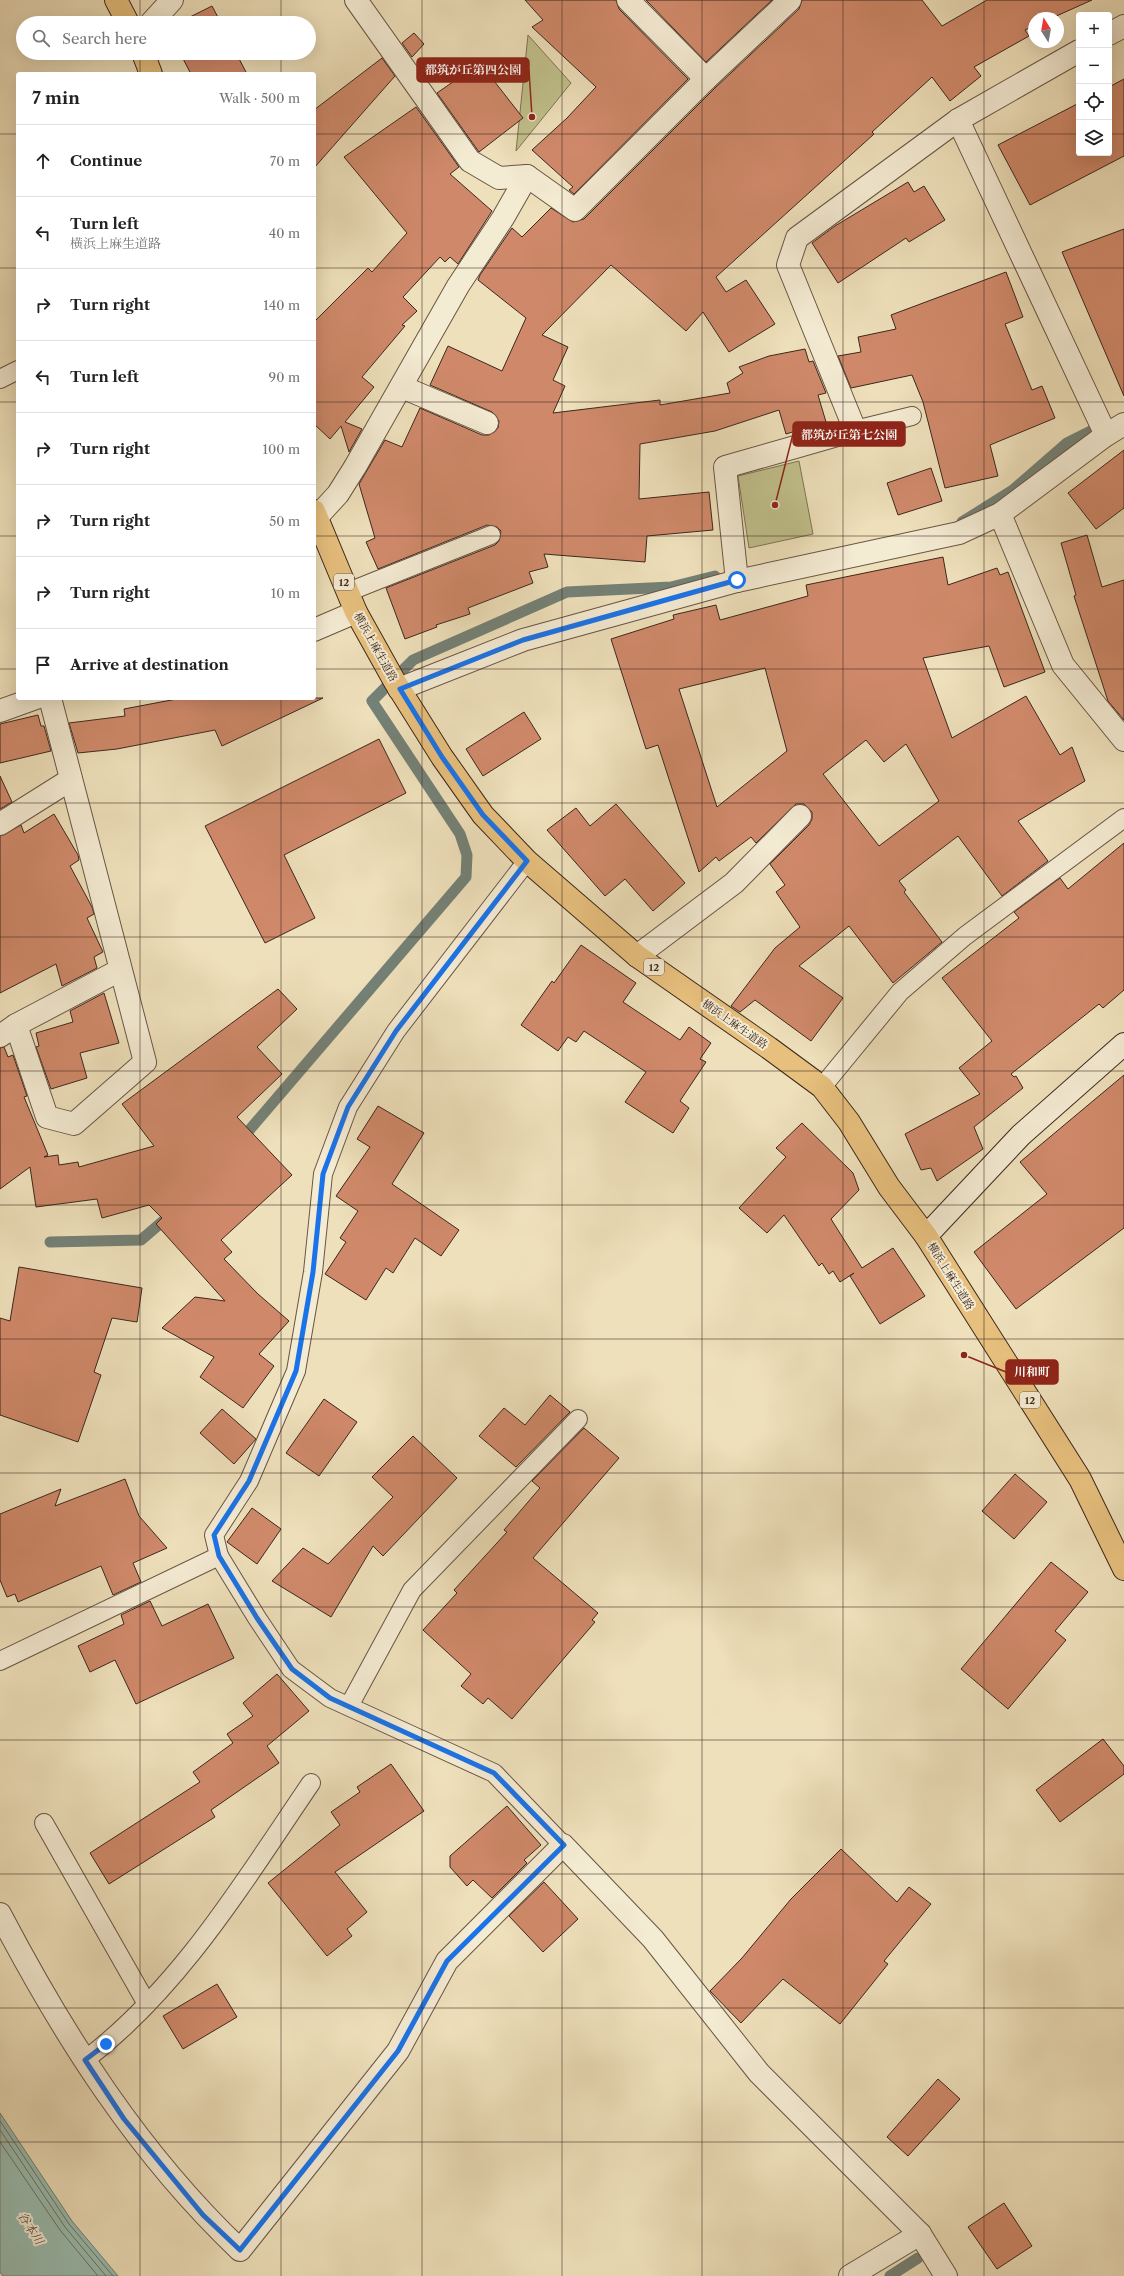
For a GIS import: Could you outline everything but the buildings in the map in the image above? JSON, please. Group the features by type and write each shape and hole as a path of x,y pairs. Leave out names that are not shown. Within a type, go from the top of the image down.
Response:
{"main road":[{"path":"116,0 124,16"},
{"path":"146,60 150,72"},
{"name":"横浜上麻生道路","path":"316,517 352,602 397,686 442,757 483,815 527,861 637,956 822,1087 849,1122 890,1187 926,1236 1080,1479 1124,1569"}],"street":[{"path":"157,16 172,0"},
{"path":"356,0 470,161 499,178 527,176 575,210 706,79 790,0"},
{"path":"628,0 706,79"},
{"path":"1112,32 1124,26"},
{"path":"737,580 725,467 855,430 788,265 797,238 958,120 1076,53"},
{"path":"397,686 523,640 737,580 959,533 1000,514 1115,430 958,120"},
{"path":"316,514 338,494 402,387 458,286 503,218 527,176"},
{"path":"402,387 487,423"},
{"path":"1000,514 1063,665 1124,740"},
{"path":"316,629 352,602"},
{"path":"0,711 30,700"},
{"path":"50,700 70,780 145,1062 74,1124 47,1117 8,1031 120,970"},
{"path":"0,824 70,780"},
{"path":"637,956 734,883 800,816"},
{"path":"926,1236 1021,1135 1124,1044"},
{"path":"0,1914 58,2019 124,2119 203,2215 240,2250 398,2051 447,1961 564,1845 653,1939 759,2073 920,2234 946,2276"},
{"path":"850,2276 920,2234"}],"lane":[{"path":"0,379 16,371"},
{"path":"855,430 912,416"},
{"path":"352,602 491,535"},
{"path":"822,1087 900,992 965,936 1124,818"},
{"path":"527,861 396,1031 348,1107 323,1174 313,1272 296,1371 249,1481 214,1535 219,1556 257,1618 292,1669 330,1698 494,1773 564,1845"},
{"path":"348,1706 412,1590 578,1419"},
{"path":"0,1661 219,1556"},
{"path":"85,2060 106,2044 147,2004 203,1941 311,1783"},
{"path":"44,1823 147,2004"}],"green space":[{"path":"528,35 571,83 516,151"},
{"path":"799,461 813,534 749,548 738,476"}],"water":[{"name":"谷本川","path":"0,2113 72,2221 118,2276 3,2276 0,2272"}],"waterway":[{"path":"962,522 1013,490 1067,443 1093,430"},
{"path":"240,1141 466,877 467,855 460,834 372,701 413,660 567,592 671,587 715,576"},
{"path":"50,1242 141,1240 169,1216"},
{"path":"890,2276 918,2258"}],"place":[{"name":"都筑が丘第四公園","path":"532,117"},
{"name":"都筑が丘第七公園","path":"775,505"},
{"name":"川和町","path":"964,1355"}],"route":[{"path":"106,2044 85,2060 124,2119 203,2215 240,2250 398,2051 447,1961 523,1883 564,1845 494,1773 330,1698 292,1669 257,1618 219,1556 214,1535 249,1481 296,1371 313,1272 323,1174 348,1107 396,1031 527,861 483,815 442,757 400,689 523,640 737,580"}]}
